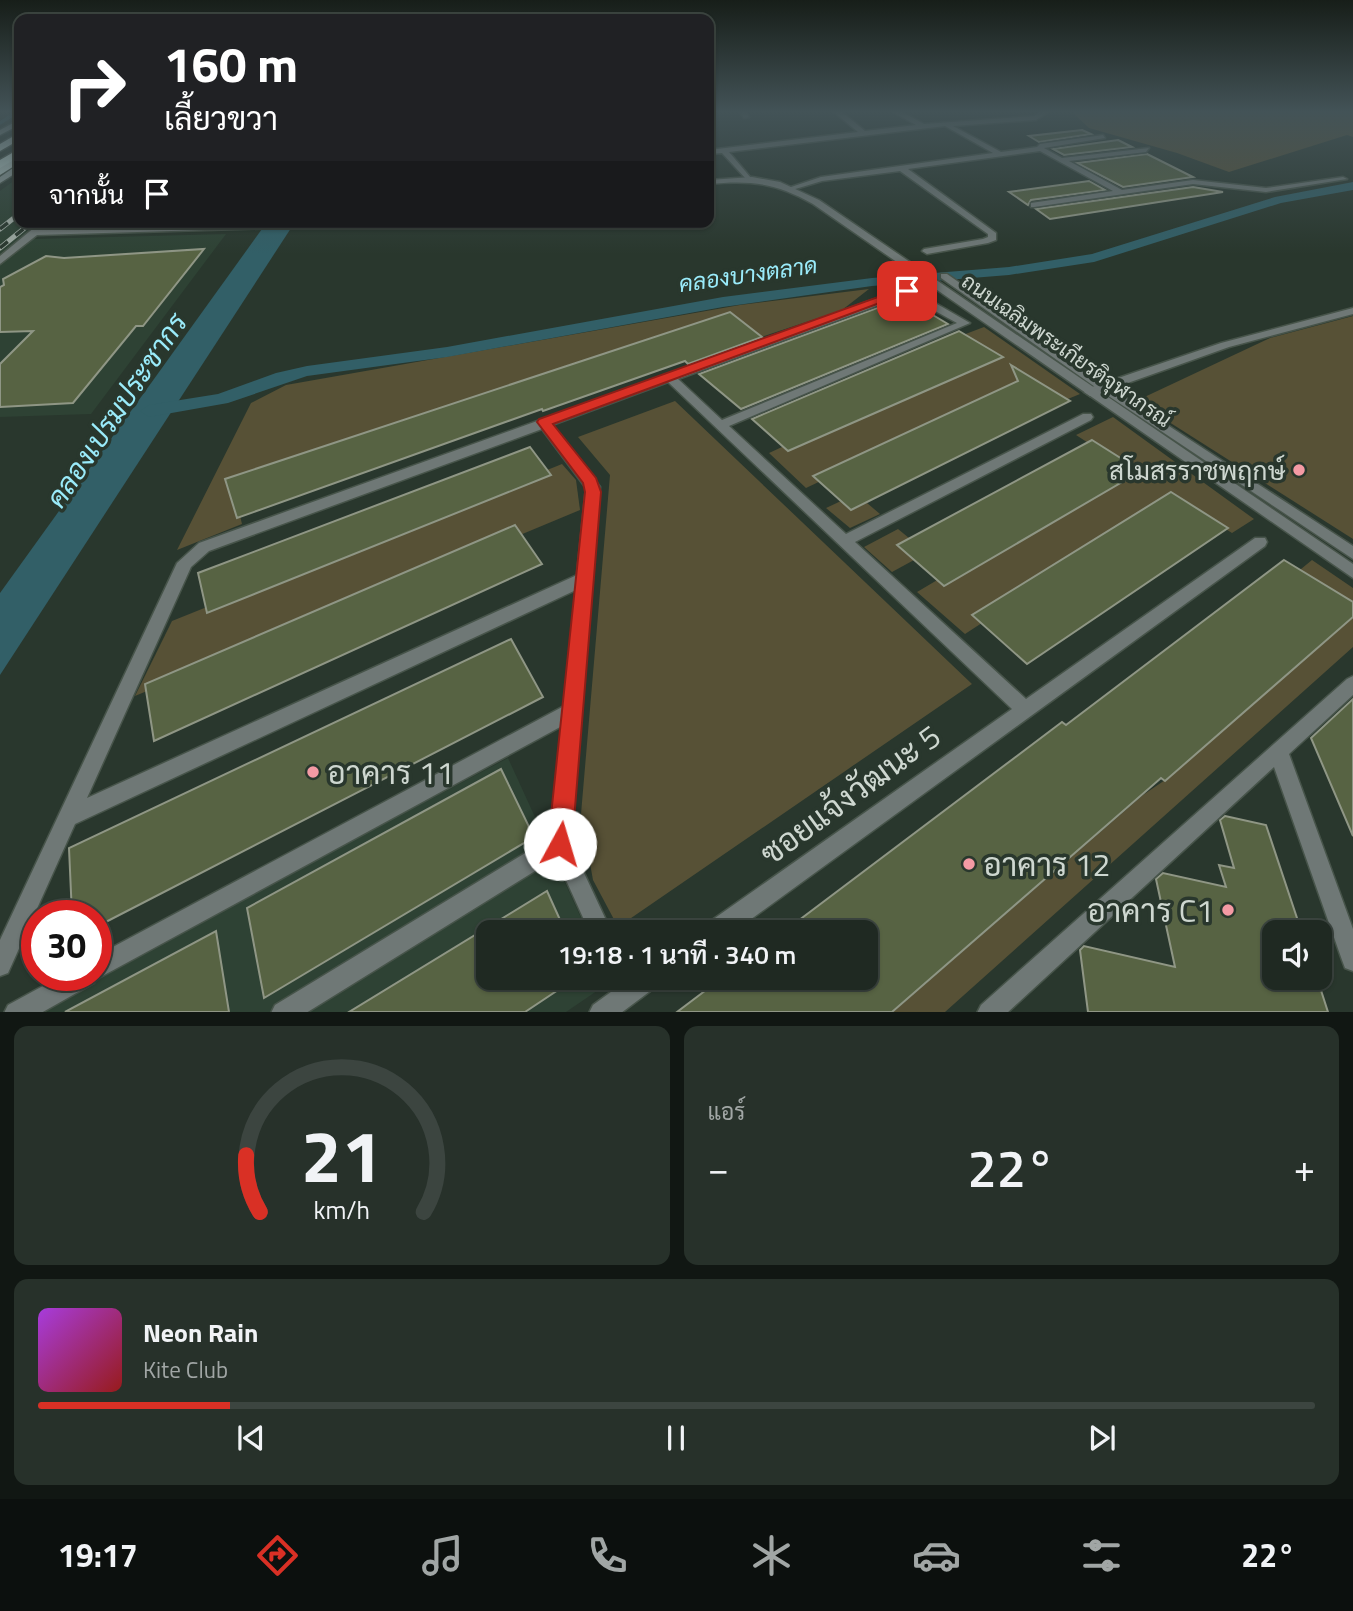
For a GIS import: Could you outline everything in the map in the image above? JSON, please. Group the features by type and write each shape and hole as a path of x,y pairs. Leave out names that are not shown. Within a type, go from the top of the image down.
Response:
{"street":[{"path":"732,159 745,175"},
{"path":"792,188 821,179 968,159"},
{"path":"1061,160 1068,159"},
{"path":"1061,160 1120,192"},
{"path":"901,168 992,233 993,238 985,241 927,251"},
{"name":"ถนนเฉลิมพระเกียรติจุฬาภรณ์","path":"714,181 745,175 792,188 1096,389 1353,553"},
{"name":"ถนนเฉลิมพระเกียรติจุฬาภรณ์","path":"714,176 771,175 802,184 978,298 1096,389 1353,572"},
{"path":"1034,205 1193,182 1275,190 1343,179"},
{"path":"0,261 40,228"},
{"path":"0,965 185,563 204,547 907,291 965,323 720,425"},
{"path":"1096,389 1224,345 1353,311"},
{"path":"669,377 1025,710"},
{"path":"845,541 1087,417"},
{"path":"544,422 593,487 560,844 595,920"},
{"name":"ซอยแจ้งวัฒนะ 5","path":"731,920 1260,542"},
{"path":"70,816 584,579"},
{"path":"990,1012 1353,684"},
{"path":"112,960 573,710"},
{"path":"1278,751 1353,960"},
{"path":"285,1012 560,844"},
{"path":"602,1012 621,990"},
{"path":"18,1012 57,991"}],"shaded area":[{"path":"1194,159 1270,159 1229,172"},
{"path":"14,181 14,228 45,228 33,239 226,234 91,414 0,417 0,191"},
{"path":"869,289 842,310 743,343 232,482 242,524 177,550 251,403 286,385 740,305"},
{"name":"สโมสรราชพฤกษ์","path":"1353,316 1353,539 1136,401 1270,338"},
{"path":"984,327 1080,394 1063,401 1029,382 806,488 769,453 988,352 963,335"},
{"path":"675,401 972,684 628,920 614,920 593,880 581,814 610,475 578,437"},
{"path":"1113,417 1254,519 1232,533 1175,497 965,634 917,592 1127,468 1076,435"},
{"path":"562,464 576,480 580,510 135,696 172,621"},
{"path":"841,501 852,510 867,503 880,514 850,528 826,508"},
{"path":"898,529 909,538 898,545 914,560 892,572 864,547"},
{"path":"1312,560 1353,588 1353,647 945,1012 893,1012 1143,795 1171,776 1111,725"},
{"path":"508,758 582,920 476,920 476,990 598,990 566,1012 28,1012 68,991 112,991 112,968"}],"water":[{"path":"263,228 291,228 0,675 0,593"}],"building":[{"path":"1106,159 1157,159 1193,177 1123,187 1077,163"},
{"path":"1089,181 1105,190 1031,200 1028,205 1009,192"},
{"path":"1193,187 1223,192 1050,219 1036,209"},
{"path":"204,249 143,326 136,326 73,403 0,407 0,364 33,331 0,332 0,287 4,285 3,279 46,256 64,258"},
{"path":"904,298 948,324 741,409 699,374"},
{"path":"730,312 762,337 688,364 685,361 543,411 542,409 237,518 225,479"},
{"path":"959,331 1003,357 788,451 752,419"},
{"path":"1011,365 1070,401 851,510 813,476 1018,381"},
{"path":"1092,440 1141,471 944,586 897,545"},
{"path":"530,447 551,475 207,613 198,573"},
{"path":"1171,492 1228,528 1027,664 972,615"},
{"path":"515,525 542,564 154,741 145,684"},
{"path":"1284,560 1353,602 1353,617 1165,781 1161,778 892,1012 677,1012 706,990 878,990 878,920 799,920 1062,722 1066,725"},
{"name":"อาคาร 11","path":"511,639 543,697 112,919 112,900 71,900 69,848"},
{"path":"1353,699 1353,836 1311,738"},
{"path":"501,769 534,837 264,998 247,908"},
{"name":"อาคาร C1","path":"1225,816 1266,825 1298,920 1262,920 1262,990 1321,990 1328,1012 1088,1012 1080,950 1084,946 1175,967 1156,879 1163,873 1226,887 1219,865 1234,868 1220,820"},
{"path":"547,891 560,920 500,920"},
{"path":"216,931 229,1012 65,1012 104,991 112,991 112,987"},
{"path":"476,934 476,990 558,990 525,1012 349,1012"}],"waterway":[{"name":"คลองบางตลาด","path":"149,411 222,399 282,377 307,371 447,352 723,302 872,282 1009,271 1094,258 1279,200 1353,186"}],"railway":[{"path":"0,229 14,218"},
{"path":"0,248 25,228"}],"place":[{"name":"สโมสรราชพฤกษ์","path":"1299,470"},
{"name":"อาคาร 11","path":"313,772"},
{"name":"อาคาร 12","path":"969,864"},
{"name":"อาคาร C1","path":"1228,910"}],"route":[{"path":"560,844 593,487 544,422 907,291"}],"water label":[{"name":"คลองเปรมประชากร","path":"116,410"}]}
